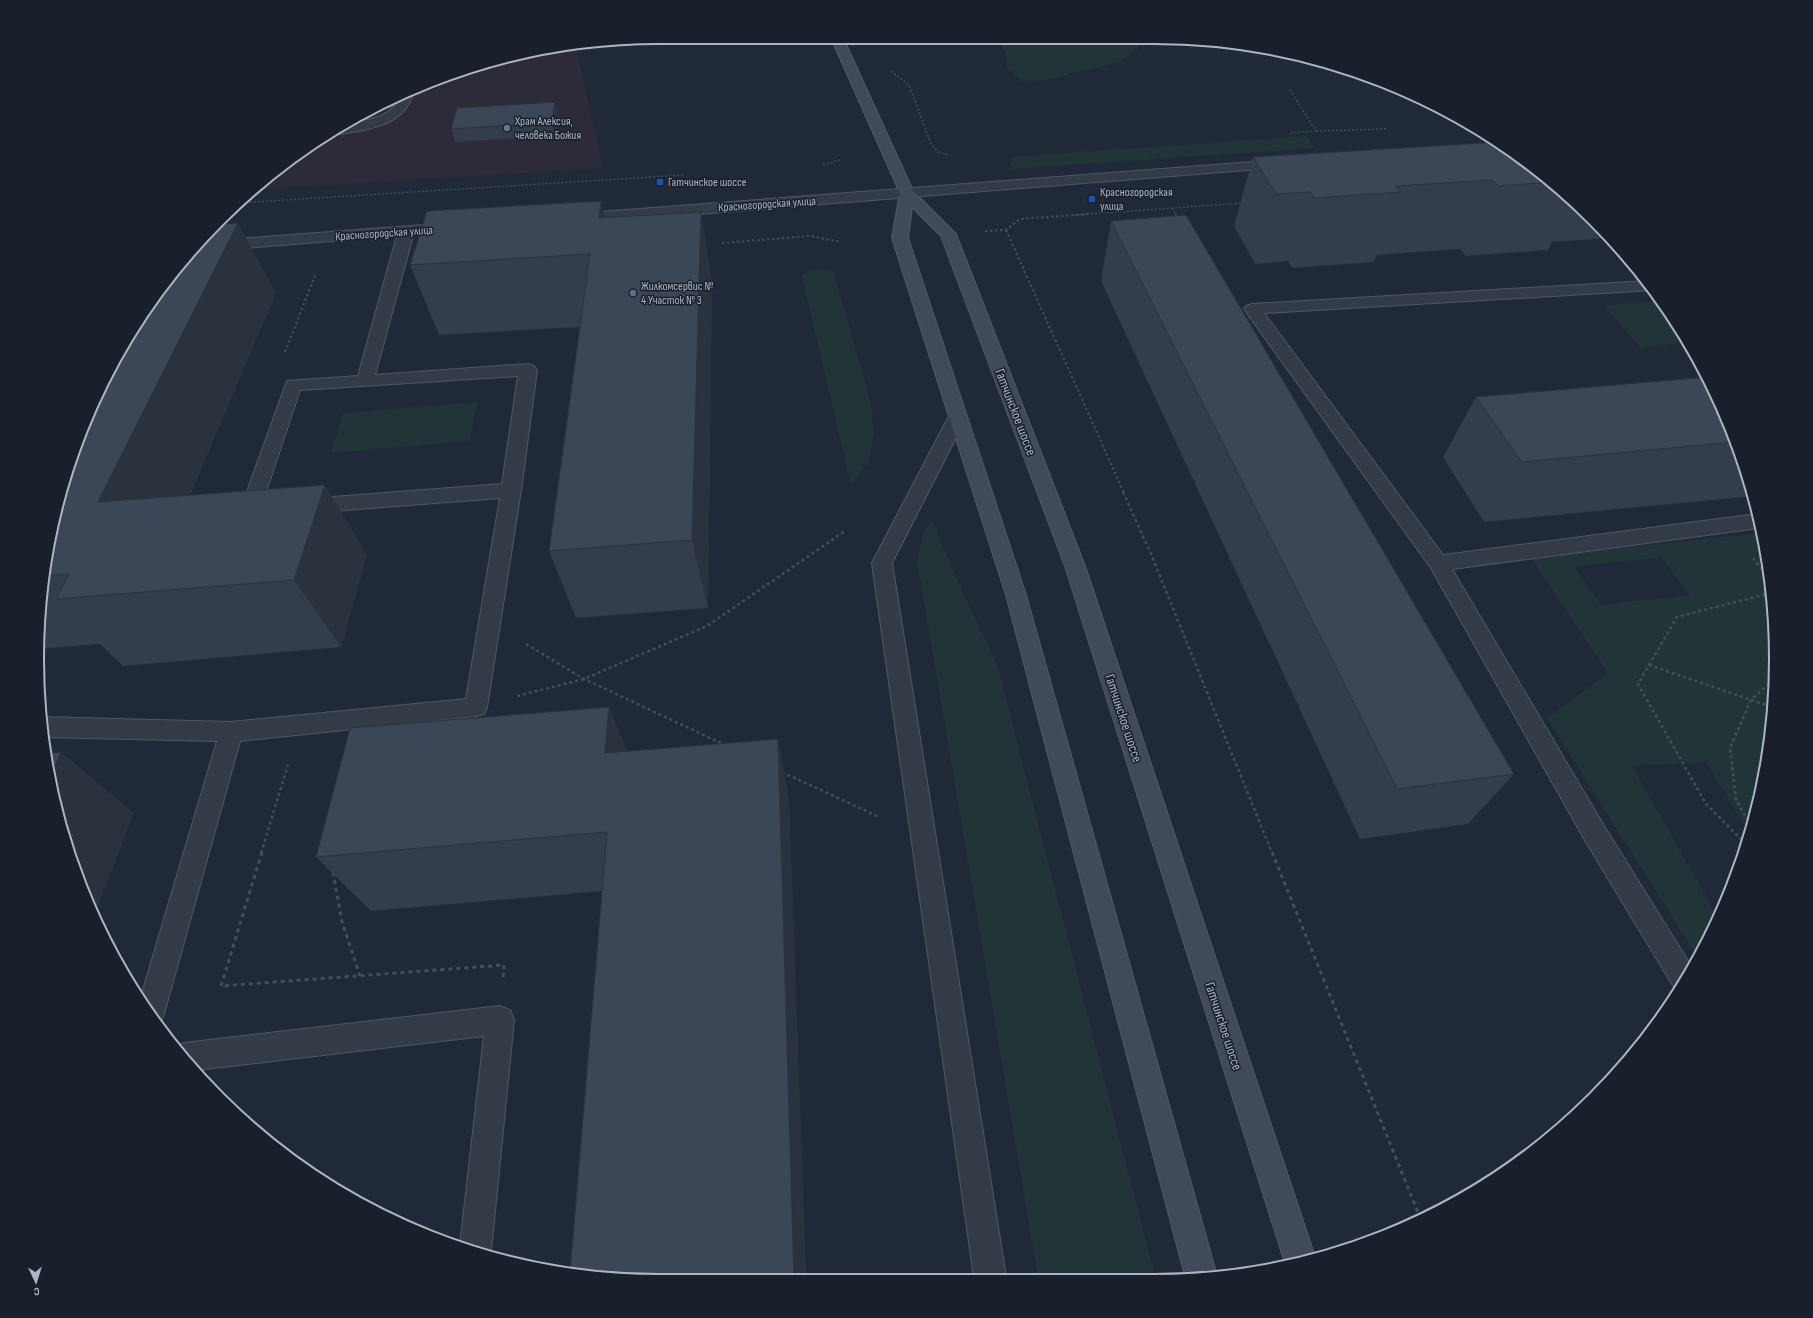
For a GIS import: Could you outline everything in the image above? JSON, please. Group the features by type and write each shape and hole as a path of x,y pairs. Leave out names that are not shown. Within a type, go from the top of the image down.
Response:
{"main road":[{"name":"Гатчинское шоссе","path":"840,44 907,193 948,234 1075,566 1299,1256"},
{"path":"907,193 900,238 1016,595 1200,1272"}],"street":[{"path":"346,129 367,126 397,114 405,99"},
{"name":"Красногородская улица","path":"562,220 1293,163"},
{"name":"Красногородская улица","path":"205,245 460,228"},
{"path":"365,381 406,232"},
{"path":"1643,286 1252,309 1438,563 1595,834 1682,975"},
{"path":"48,727 230,732 476,707 511,490 528,370 293,385 250,511 511,490"},
{"path":"958,416 882,563 990,1274"},
{"path":"1438,563 1753,522"},
{"path":"152,1007 230,732"},
{"path":"190,1056 500,1020 476,1245"}],"path":[{"path":"909,85 931,144 938,152 954,156"},
{"path":"1290,90 1316,131"},
{"path":"1285,134 1316,131 1386,129"},
{"path":"821,165 840,160"},
{"path":"248,202 690,175"},
{"path":"980,232 1006,230 1020,219 1251,202"},
{"path":"1172,208 1178,219"},
{"path":"1006,230 1150,554 1418,1215"},
{"path":"716,243 810,236 841,242"},
{"path":"308,273 316,272"},
{"path":"476,707 584,679 707,626 845,531"},
{"path":"1741,839 1706,804 1638,684 1677,617 1766,594"},
{"path":"490,622 584,679 726,745"},
{"path":"1649,665 1767,705"},
{"path":"1747,820 1736,800 1730,748 1751,700 1768,684"},
{"path":"300,725 221,986 504,965 500,1020"},
{"path":"775,769 877,816"},
{"path":"333,871 342,922 360,976"}],"shaded area":[{"path":"576,49 603,168 263,189 285,171 317,148 351,126 387,107 461,77 500,65"}],"green space":[{"path":"1001,44 1139,44 1138,49 1117,63 1072,73 1053,79 1023,82 1007,68 1007,55"},
{"path":"1307,136 1315,148 1013,169 1010,163 1012,158 1020,156"},
{"path":"826,270 834,273 871,403 874,432 869,461 851,485 802,277 807,272"},
{"path":"1654,301 1682,343 1640,347 1604,305"},
{"path":"477,402 470,441 331,453 343,413"},
{"path":"932,518 942,546 998,668 1154,1274 1037,1274 917,560 923,535"},
{"path":"1756,534 1764,579 1768,619 1768,699 1764,739 1757,779 1745,826 1706,762 1632,766 1714,911 1694,952 1547,718 1608,673 1531,558","holes":["1661,557 1690,595 1601,605 1574,567"]}],"building":[{"path":"555,102 551,123 451,129 457,108"},
{"path":"1488,143 1542,183 1498,186 1492,180 1396,186 1401,192 1314,198 1310,192 1276,194 1253,157"},
{"path":"601,201 599,218 701,212 692,540 549,551 590,254 410,265 427,211"},
{"path":"1186,215 1514,774 1397,789 1111,221"},
{"path":"238,223 98,502 325,485 294,580 56,599 69,574 50,575 65,500 77,461 107,387 126,351 148,317 171,285 224,224"},
{"path":"1701,378 1729,442 1522,462 1476,397"},
{"path":"609,707 605,753 778,739 794,1274 619,1273 570,1267 607,832 316,857 350,728"},
{"path":"61,752 54,768 51,753"}],"place":[{"name":"Храм Алексия, человека Божия","path":"507,128"},
{"name":"Гатчинское шоссе","path":"660,182"},
{"name":"Красногородская улица","path":"1092,199"},
{"name":"Жилкомсервис № 4 Участок № 3","path":"633,293"}]}
